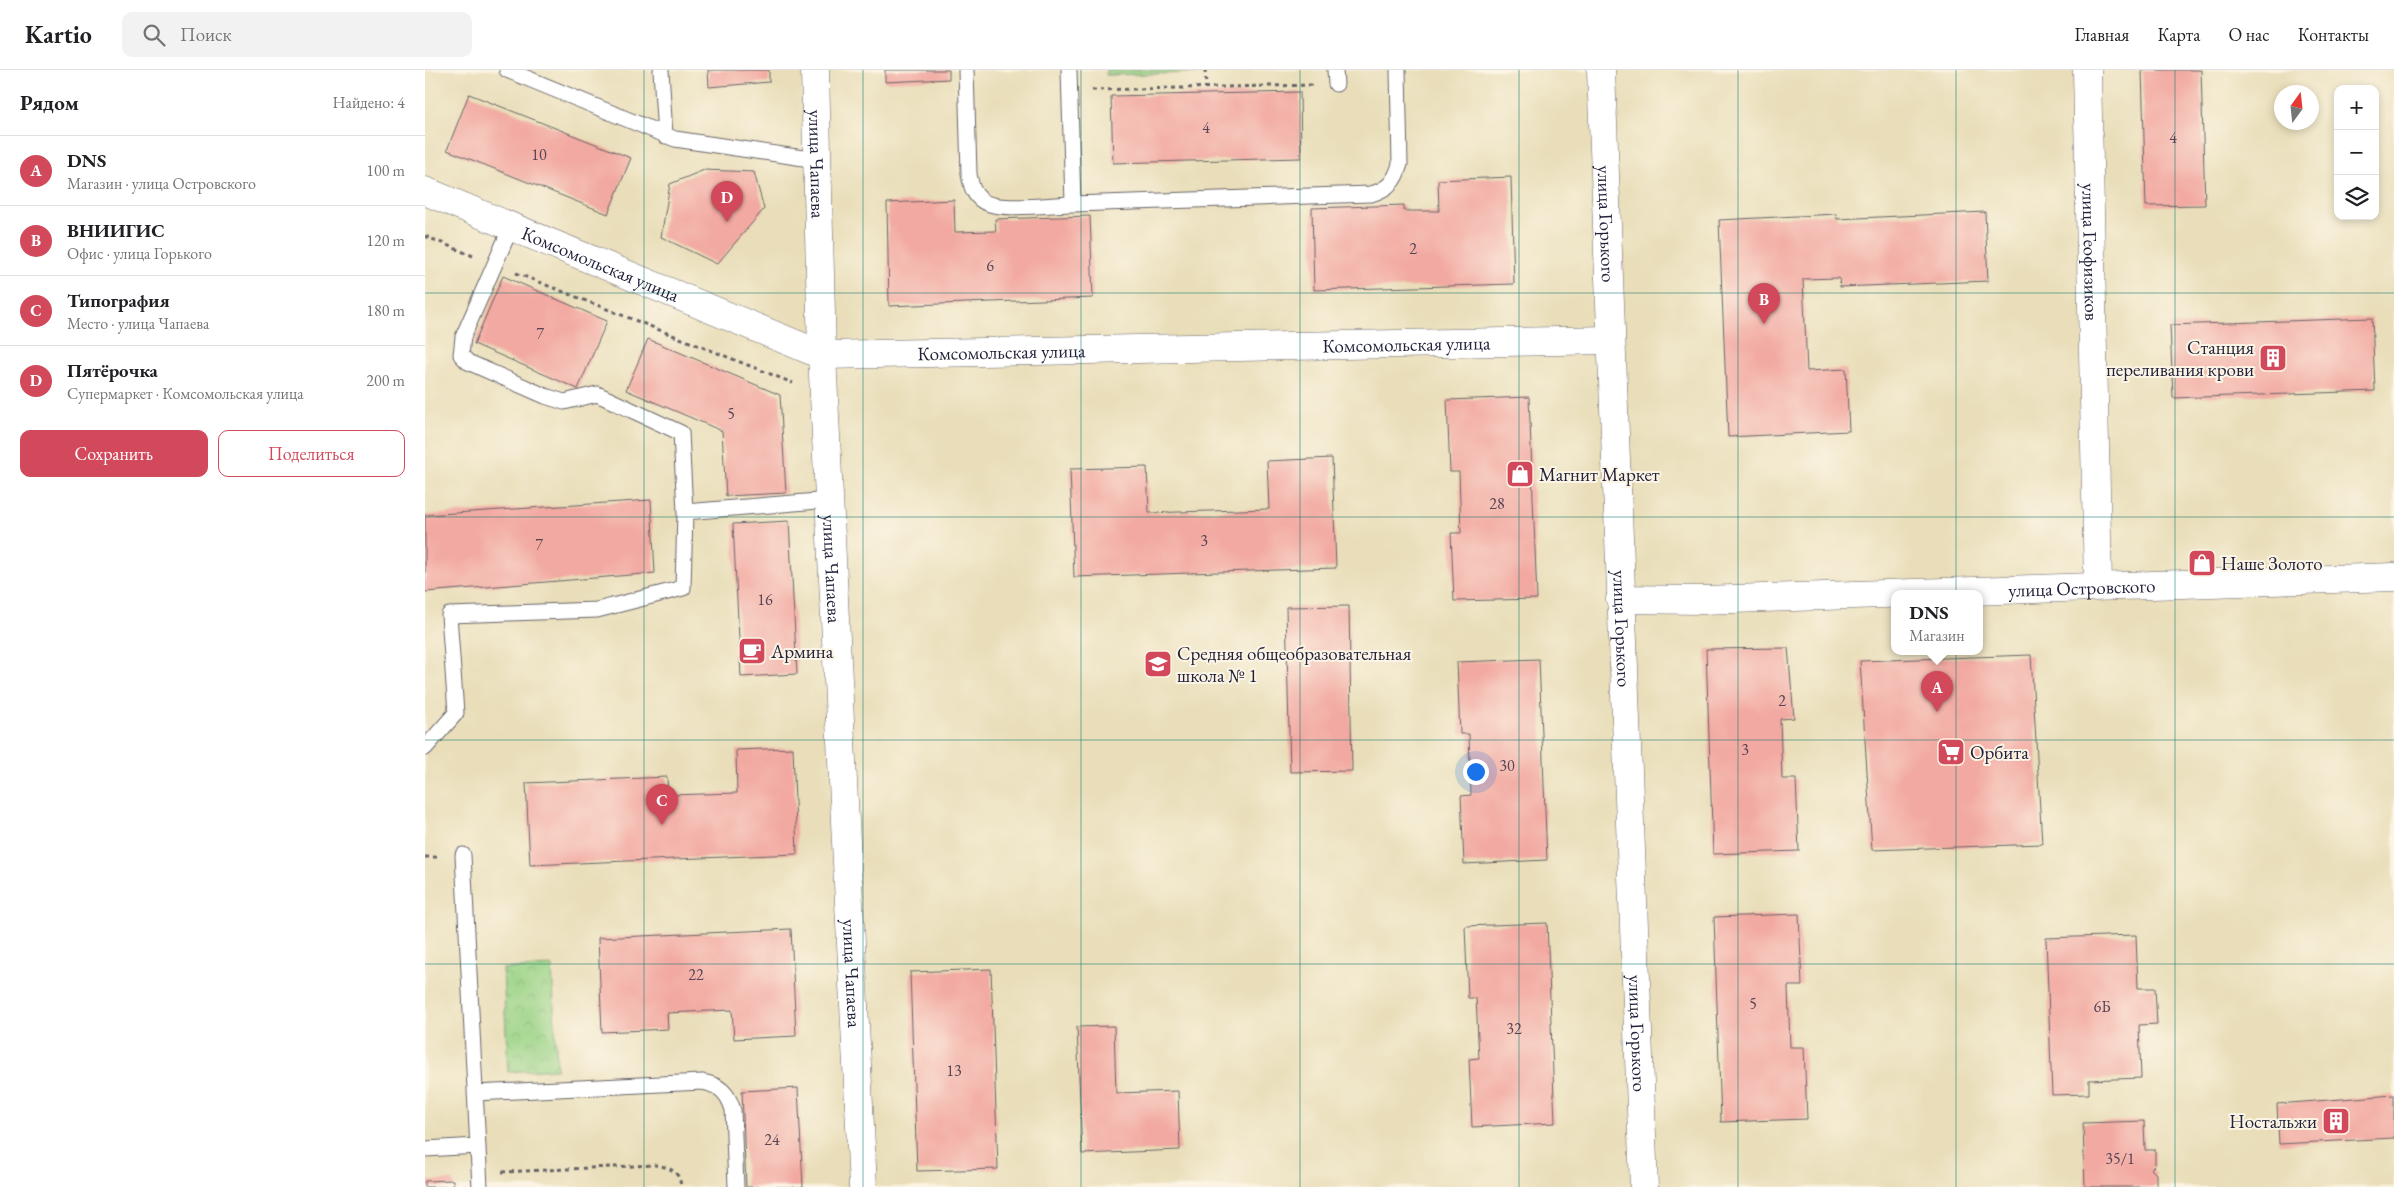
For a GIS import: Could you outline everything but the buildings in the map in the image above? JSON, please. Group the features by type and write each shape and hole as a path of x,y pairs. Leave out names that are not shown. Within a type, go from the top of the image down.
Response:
{"street":[{"name":"улица Чапаева","path":"815,70 822,355 863,1187"},
{"name":"улица Горького","path":"1601,70 1644,1187"},
{"name":"улица Геофизиков","path":"2087,70 2098,585"},
{"name":"Комсомольская улица","path":"425,191 822,355 1611,340"},
{"name":"улица Островского","path":"1966,590 2394,577"},
{"name":"улица Островского","path":"1620,599 1702,600 1891,593"}],"lane":[{"path":"507,70 665,136 697,144 817,160"},
{"path":"661,70 665,136"},
{"path":"966,70 969,174 972,190 981,200 995,206 1371,194 1385,189 1396,178 1400,164 1398,70"},
{"path":"1069,70 1073,204"},
{"path":"425,748 456,713 449,615 597,610 683,588 685,512 681,433 597,394 564,402 545,396 468,362 461,355 463,337 511,227"},
{"path":"685,512 830,500"},
{"path":"463,856 480,1180"},
{"path":"475,1093 702,1082 713,1084 729,1098 733,1110 736,1187"},
{"path":"425,1149 478,1146"}],"path":[{"path":"1205,70 1206,87"},
{"path":"1069,90 1206,87 1335,77"},
{"path":"425,236 796,384"},
{"path":"480,1180 655,1165 670,1167 677,1174 681,1187"}],"green space":[{"path":"1106,70 1196,70 1196,73 1106,75"},
{"path":"552,966 557,1069 508,1072 503,969"}],"place":[{"name":"Пятёрочка","path":"727,222"},
{"name":"ВНИИГИС","path":"1764,324"},
{"name":"Станция переливания крови","path":"2273,358"},
{"name":"Магнит Маркет","path":"1520,474"},
{"name":"Наше Золото","path":"2202,563"},
{"name":"Армина","path":"752,651"},
{"name":"Средняя общеобразовательная школа № 1","path":"1158,664"},
{"name":"DNS","path":"1937,712"},
{"name":"Орбита","path":"1951,752"},
{"name":"Типография","path":"662,825"},
{"name":"Ностальжи","path":"2336,1121"}]}
